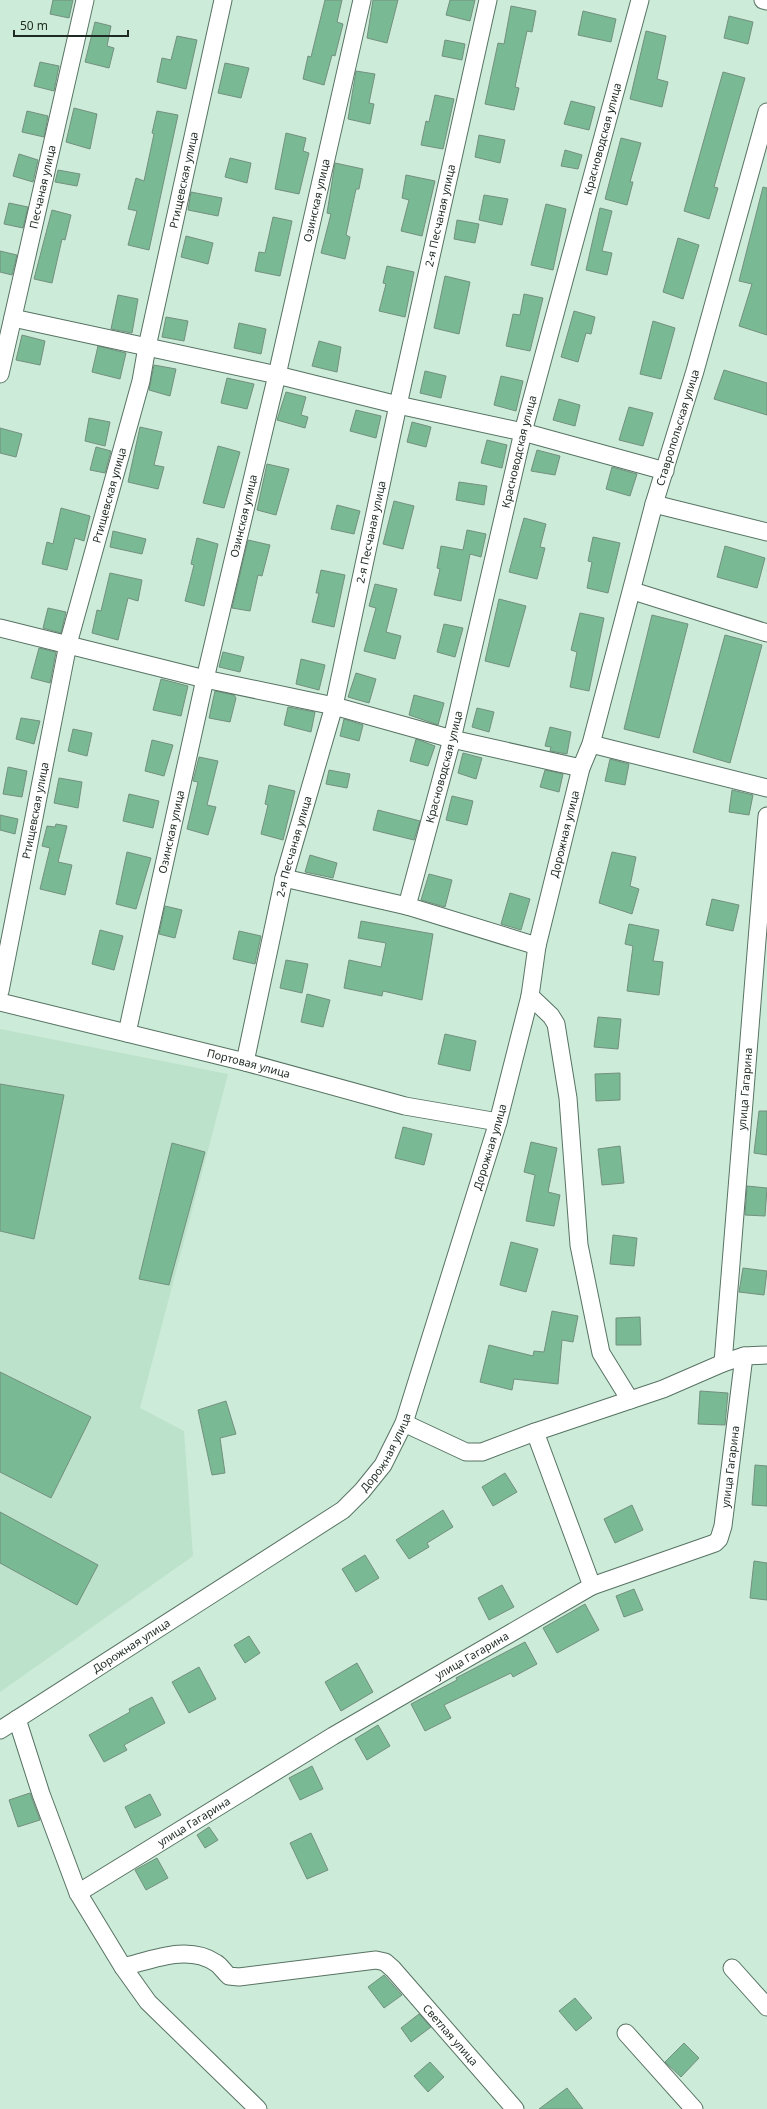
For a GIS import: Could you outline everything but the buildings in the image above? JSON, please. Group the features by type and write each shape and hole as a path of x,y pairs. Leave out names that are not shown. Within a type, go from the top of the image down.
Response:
{"street":[{"name":"Песчаная улица","path":"0,374 85,0"},
{"name":"Ртищевская улица","path":"0,991 68,644 141,381 147,347 223,0"},
{"name":"Озинская улица","path":"127,1033 205,679 277,375 362,0"},
{"name":"2-я Песчаная улица","path":"245,1062 284,878 334,706 398,405 488,0"},
{"name":"Красноводская улица","path":"407,906 452,739 523,432 640,0"},
{"path":"763,0 767,2"},
{"name":"Ставропольская улица","path":"591,744 633,591 654,504 695,371 767,112"},
{"path":"13,318 277,375 398,405 523,432 665,471"},
{"path":"654,504 767,532"},
{"path":"633,591 767,633"},
{"path":"0,628 205,679 334,706 452,739 581,768"},
{"path":"591,744 767,788"},
{"name":"Дорожная улица","path":"0,1730 343,1510 362,1491 383,1465 404,1423 498,1122 530,996 537,946 581,768 591,744"},
{"name":"улица Гагарина","path":"723,1363 767,816"},
{"path":"284,878 407,906 537,946"},
{"path":"530,996 553,1018 556,1024 568,1098 579,1245 601,1353 630,1400"},
{"name":"Портовая улица","path":"0,1002 245,1062 405,1106 498,1122"},
{"path":"404,1423 471,1453 489,1450 535,1432 664,1389 723,1363 744,1356 767,1355"},
{"name":"улица Гагарина","path":"78,1893 333,1736 592,1586 710,1545 719,1539 723,1526 744,1356"},
{"path":"535,1432 592,1586"},
{"path":"17,1719 41,1794 78,1893 123,1967 148,2002 258,2109"},
{"name":"Светлая улица","path":"123,1967 176,1955 191,1954 217,1964 229,1976 239,1977 376,1960 385,1962 393,1969 515,2109"},
{"path":"732,1968 767,2007"},
{"path":"626,2033 694,2109"}],"shaded area":[{"path":"0,1029 228,1074 140,1408 184,1431 193,1556 0,1692"}]}
